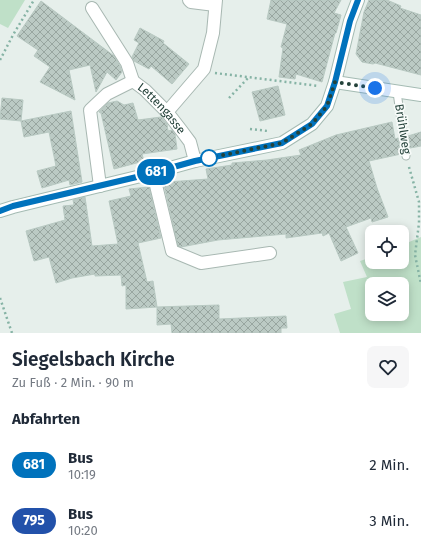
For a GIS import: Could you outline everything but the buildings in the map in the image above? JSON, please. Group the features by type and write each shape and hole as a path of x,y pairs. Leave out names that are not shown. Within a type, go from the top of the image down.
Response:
{"street":[{"path":"167,112 204,69 213,33 215,3 191,2 189,0"},
{"path":"0,211 13,206 100,186 195,161 282,143 312,124 327,106 334,85 350,21 358,0"},
{"name":"Lettengasse","path":"92,8 127,63 133,81 146,90 167,112 190,142 195,161"},
{"name":"Lettengasse","path":"100,186 90,110 107,94 133,81"},
{"path":"334,85 421,95"},
{"path":"152,173 172,251 202,263 270,253"}],"lane":[{"name":"Brühlweg","path":"397,92 406,156"}],"path":[{"path":"0,60 34,0"},
{"path":"204,69 212,73 334,85"},
{"path":"229,98 249,77"},
{"path":"250,129 267,131 273,130"},
{"name":"Brühlweg","path":"406,156 419,202 419,223 415,255 421,284"},
{"path":"0,298 12,333"}],"green space":[{"path":"0,0 25,0 8,28 0,24"},
{"path":"421,237 421,333 340,333 334,314 351,309 343,282 365,277 365,321 409,321 409,277 367,277 360,261 365,259 365,269 409,269 409,242"}],"bus line":[{"name":"681","path":"0,211 13,206 141,176 195,161 282,143 312,124 327,106 335,82 350,21 358,0"}],"route":[{"path":"209,158 282,143 312,124 327,106 335,82 375,88"}]}
